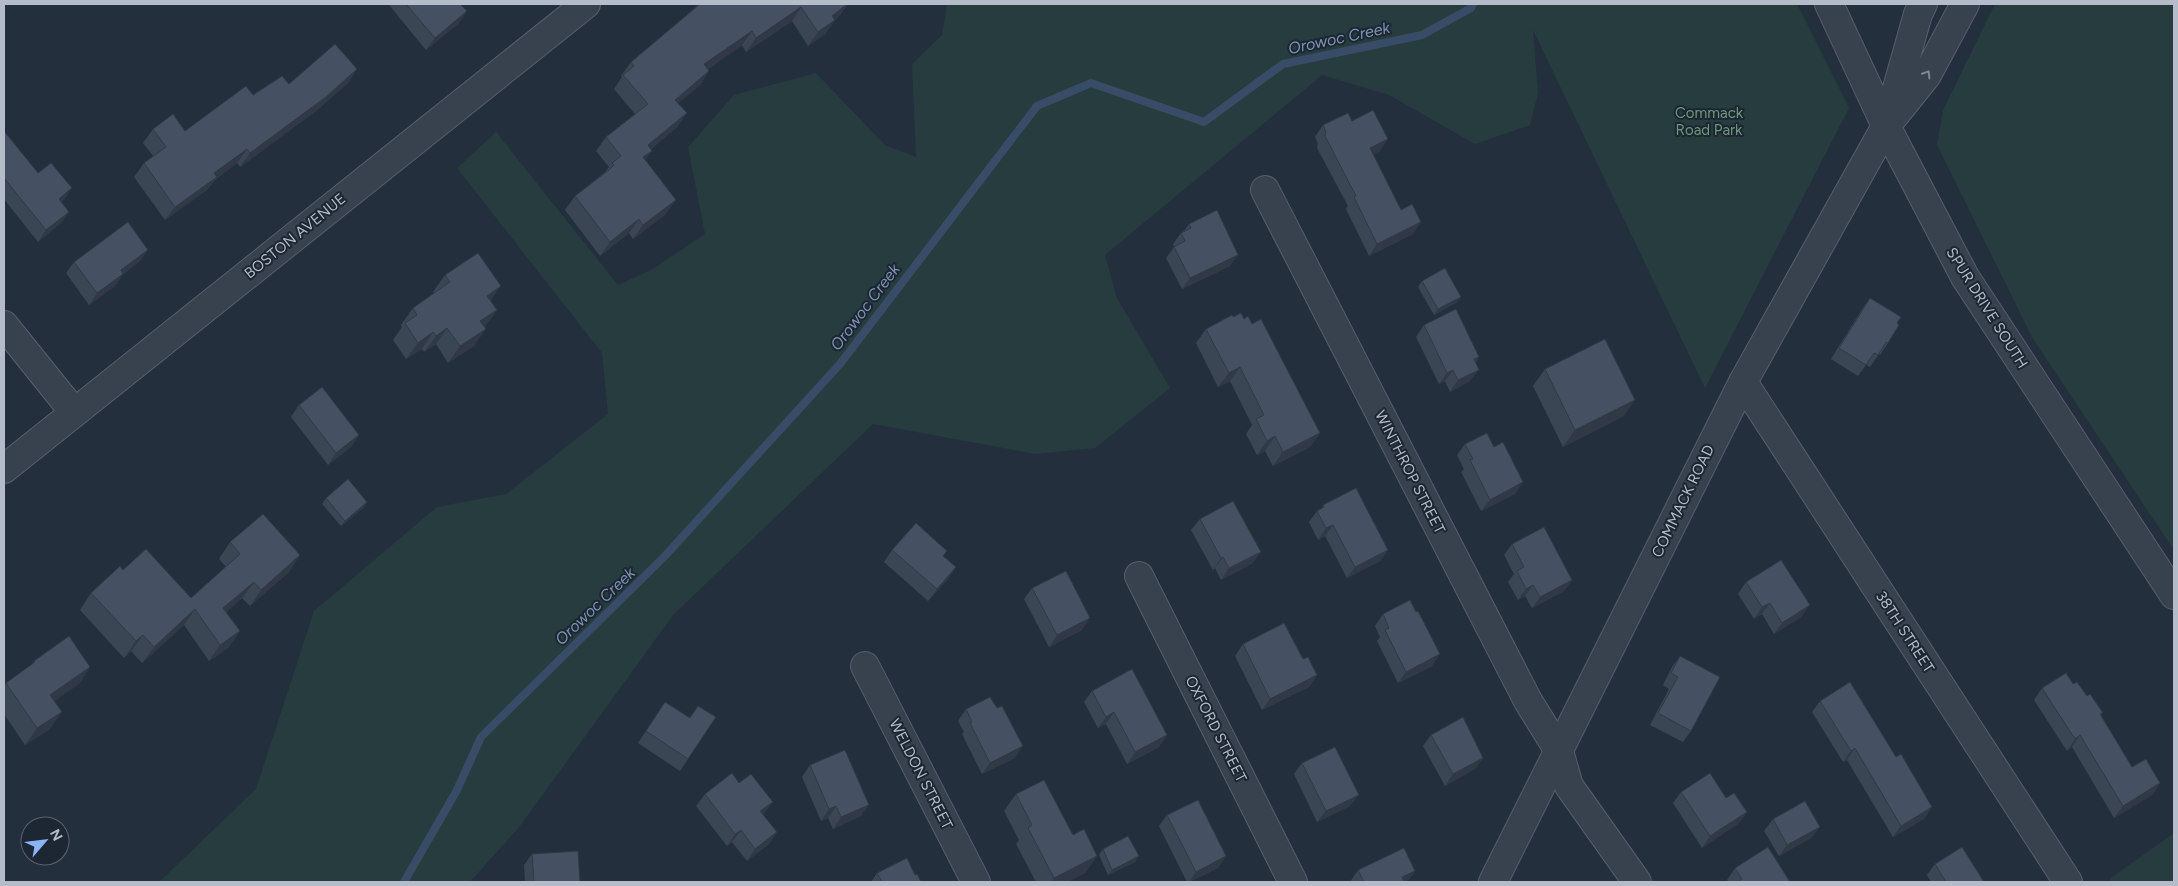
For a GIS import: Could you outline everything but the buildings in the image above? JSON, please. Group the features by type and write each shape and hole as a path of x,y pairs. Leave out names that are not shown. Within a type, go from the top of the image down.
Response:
{"street":[{"name":"SPUR DRIVE SOUTH","path":"1829,4 1886,126 1965,277 2174,596"},
{"name":"COMMACK ROAD","path":"1886,126 1918,14 1923,4"},
{"name":"COMMACK ROAD","path":"1493,882 1743,382 1886,126 1926,75 1964,4"},
{"name":"BOSTON AVENUE","path":"4,469 572,8"},
{"name":"WINTHROP STREET","path":"1265,190 1528,701 1559,751 1569,786 1637,882"},
{"path":"4,325 74,412"},
{"name":"38TH STREET","path":"1743,382 2068,882"},
{"name":"OXFORD STREET","path":"1139,576 1293,882"},
{"name":"WELDON STREET","path":"865,666 976,882"}],"green space":[{"name":"Commack Road Park","path":"947,4 1797,4 1849,108 1705,388 1533,30 1538,93 1530,125 1475,144 1389,95 1322,75 1105,255 1117,298 1170,388 1095,448 1036,454 873,424 674,614 520,826 470,882 159,882 256,789 314,611 437,507 506,494 608,414 602,353 457,168 496,132 618,285 651,270 705,234 688,147 734,95 816,73 885,145 916,157 912,64 942,35"},
{"path":"1995,4 2172,4 2174,8 2174,550 2033,339 1937,145 1943,110"},
{"path":"2174,833 2174,882 2110,882 2111,878"}],"waterway":[{"name":"Orowoc Creek","path":"404,882 457,790 481,737 664,557 840,364 1037,106 1091,83 1204,122 1283,64 1422,35 1471,8 1473,4"}]}
